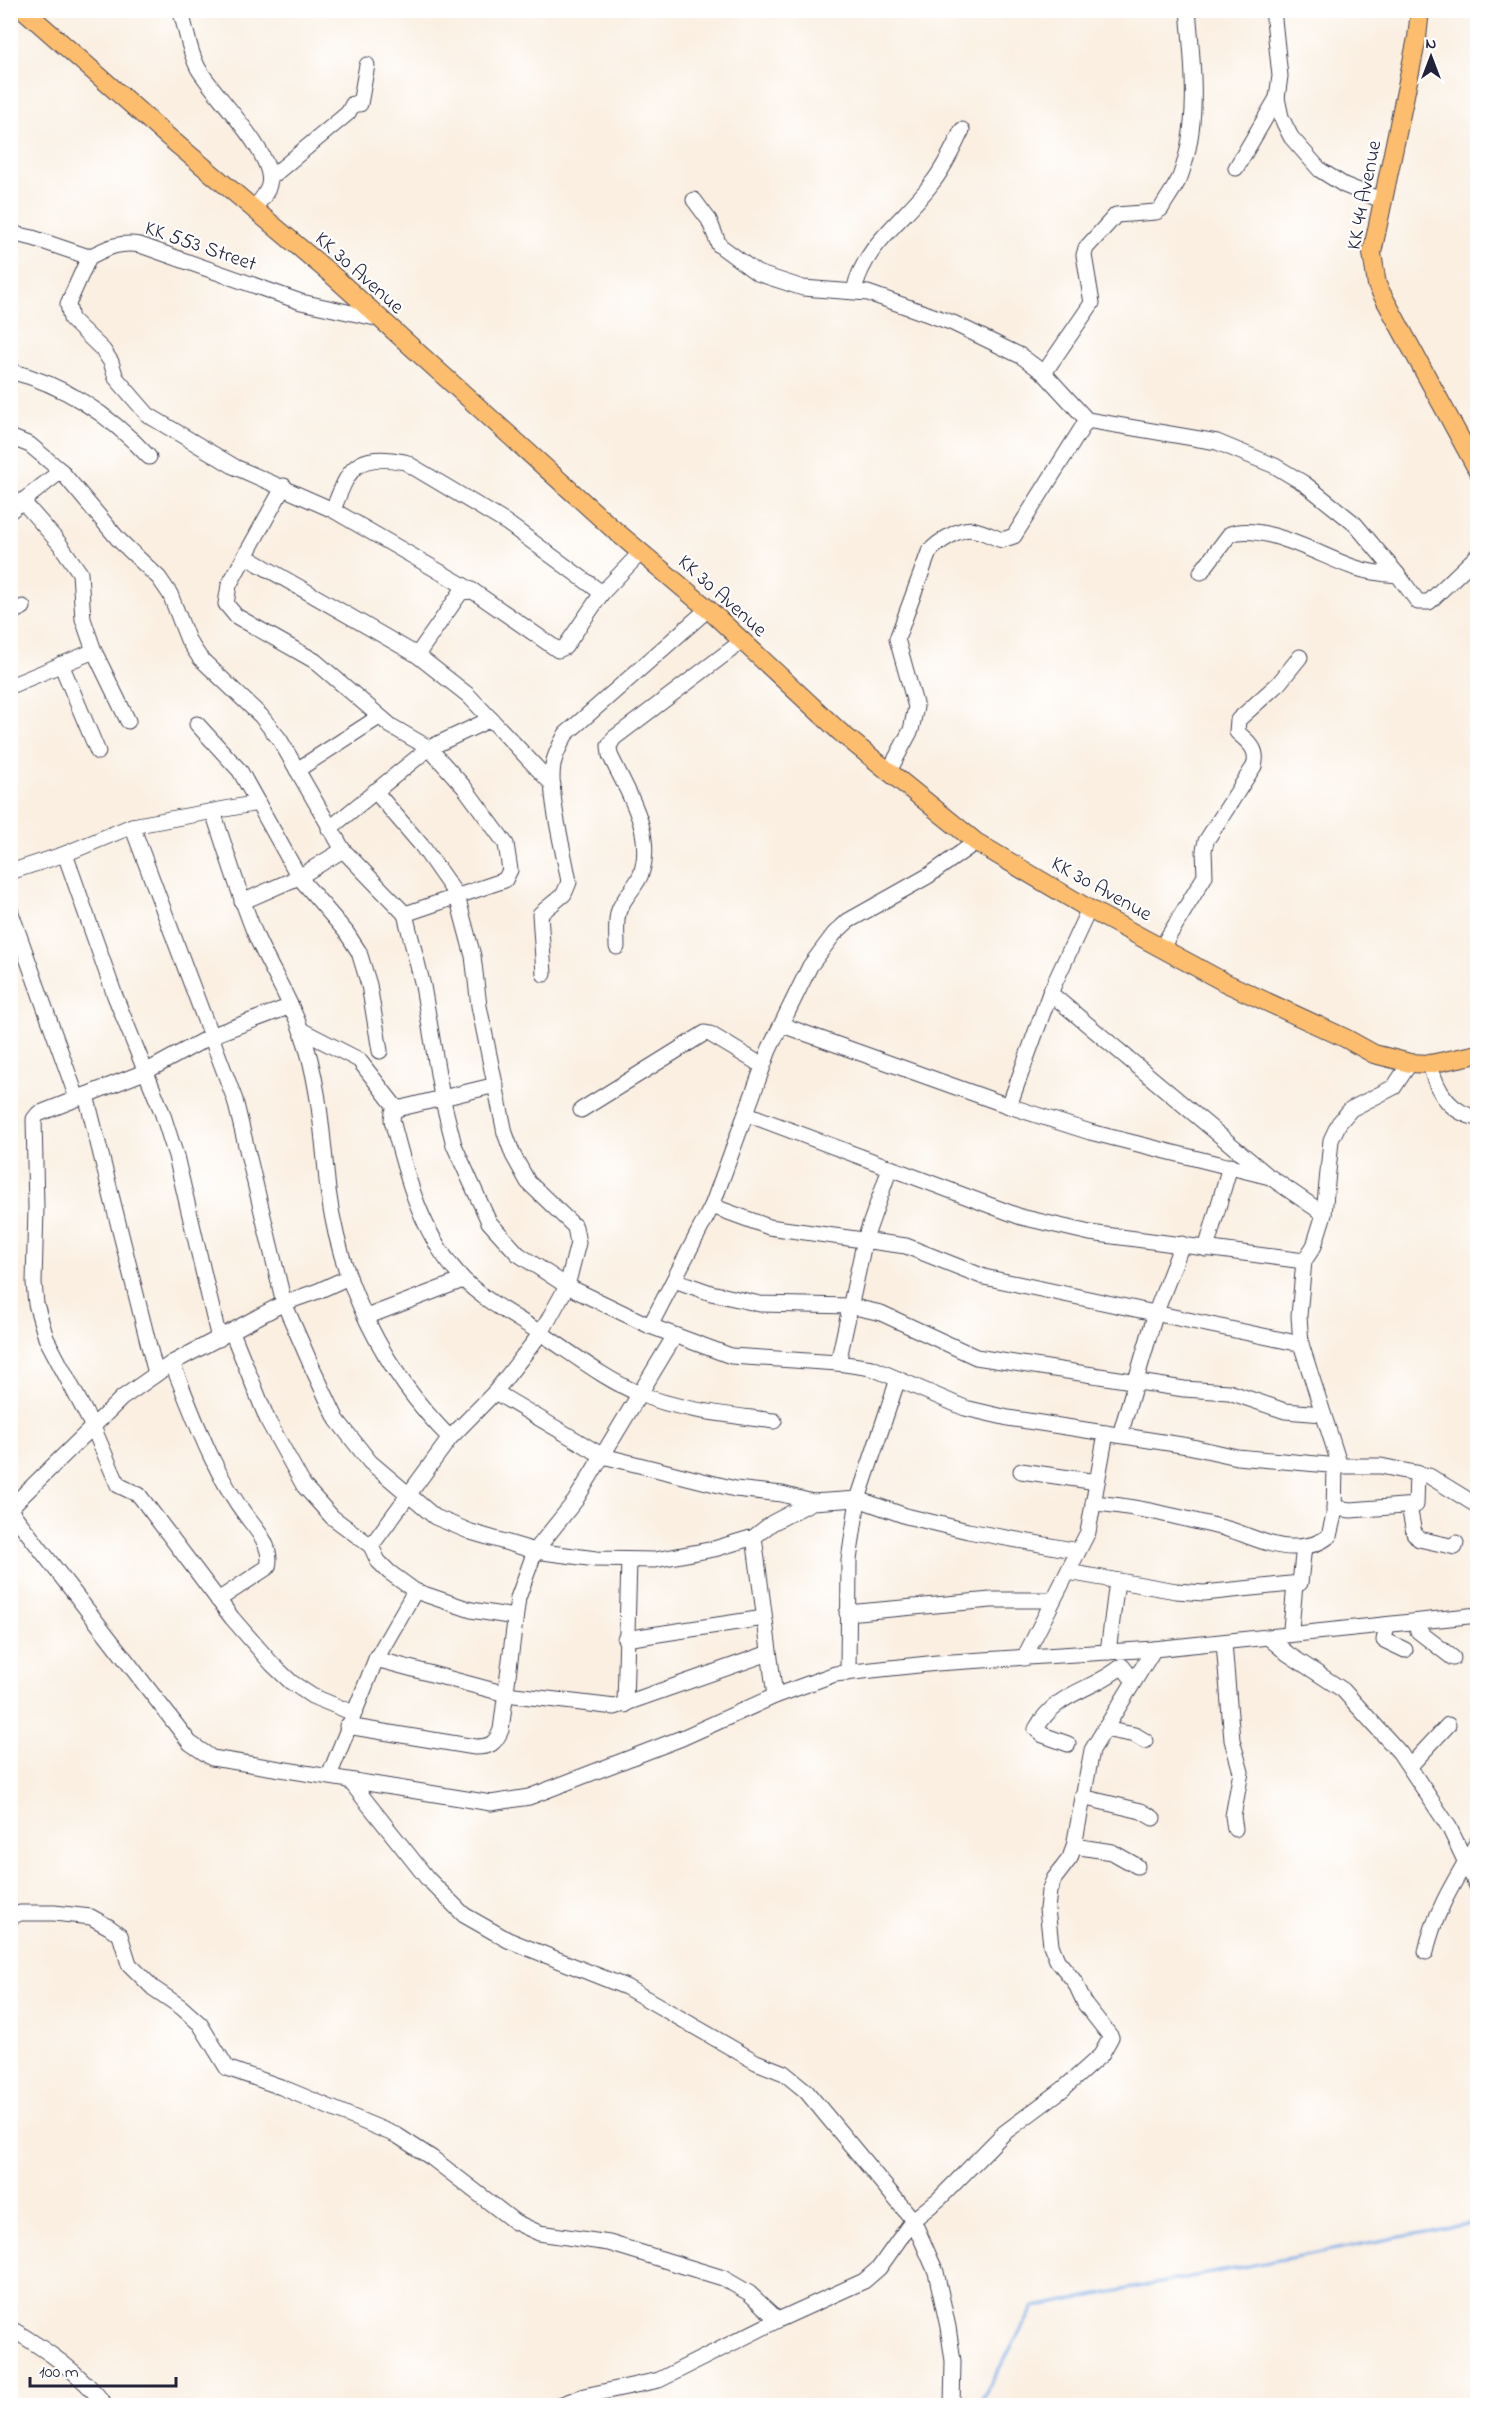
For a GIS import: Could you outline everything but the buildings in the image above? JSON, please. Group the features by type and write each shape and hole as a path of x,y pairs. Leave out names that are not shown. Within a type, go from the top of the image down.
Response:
{"main road":[{"name":"KK 30 Avenue","path":"24,10 166,135 255,208 425,362 708,609 741,642 888,772 976,842 1089,909 1162,946 1226,983 1345,1038 1374,1054 1410,1063 1430,1064 1478,1054"},
{"name":"KK 44 Avenue","path":"1420,10 1372,253 1377,285 1478,471"}],"street":[{"path":"180,10 188,44 199,69 267,163 270,178 267,193 255,208"},
{"path":"1044,373 1092,303 1083,264 1086,248 1116,215 1156,212 1161,209 1179,178 1186,154 1194,83 1188,10"},
{"path":"1274,10 1280,76 1277,98 1281,117 1291,137 1320,170 1344,185 1384,201"},
{"path":"270,178 348,112 353,104 360,104 368,65"},
{"path":"1236,168 1266,113 1277,98"},
{"path":"854,291 858,274 878,242 934,181 962,130"},
{"path":"694,200 710,220 719,244 758,273 803,288 868,293 953,323 1021,356 1044,373 1087,420 1217,441 1275,466 1305,484 1355,524 1418,602 1429,602 1478,555"},
{"path":"10,233 33,238 89,257 68,304 67,312 71,320 103,350 111,362 116,378 148,415 235,467 284,486 333,510 473,591 558,650 565,647 602,593 641,552"},
{"name":"KK 553 Street","path":"89,257 114,244 126,242 140,244 301,302 380,319"},
{"path":"10,370 78,398 121,427 149,457"},
{"path":"888,772 911,730 916,707 897,639 929,552 936,545 965,530 974,529 1002,540 1014,536 1087,420"},
{"path":"10,437 30,445 61,471 119,540 159,578 170,594 188,640 200,658 261,716 297,770 343,850 405,914 423,986 442,1097 454,1145 489,1222 518,1254 567,1286 650,1326 674,1337 731,1356 838,1363 872,1368 965,1408 1008,1418 1188,1446 1237,1457 1338,1466 1381,1466 1417,1473 1429,1476 1478,1506"},
{"path":"333,510 348,473 355,465 392,459 405,462 507,523 602,593"},
{"path":"61,471 17,507 59,543 80,573 83,619 94,651 128,721"},
{"path":"284,486 229,585 226,604 236,616 315,661 379,717 429,748 464,787 506,844 509,876 405,914"},
{"path":"1201,572 1230,534 1240,530 1283,540 1366,572 1398,575"},
{"path":"245,556 417,655 468,695 553,785"},
{"path":"417,655 460,592 473,591"},
{"path":"544,974 540,914 564,894 569,882 553,785 553,765 566,734 708,609"},
{"path":"617,946 616,920 619,908 641,875 643,834 641,819 610,755 609,746 614,738 741,642"},
{"path":"10,686 94,651"},
{"path":"1162,946 1205,876 1206,841 1254,766 1257,756 1254,748 1237,732 1238,720 1279,683 1300,657"},
{"path":"61,664 98,752"},
{"path":"297,770 379,717"},
{"path":"329,829 429,748 491,719"},
{"path":"197,724 240,771 299,877 346,932 358,952 369,985 380,1051"},
{"path":"371,1546 450,1438 495,1392 541,1333 567,1286 577,1257 578,1243 575,1227 528,1182 505,1132 479,1006 472,956 458,896 422,846 375,791"},
{"path":"10,872 65,854 132,826 258,803"},
{"path":"213,812 242,902 301,1030 322,1121 333,1220 349,1277 377,1342 404,1385 450,1438"},
{"path":"132,826 189,980 213,1035 238,1110 284,1303 337,1420 370,1461 435,1517 471,1532 535,1551 596,1559 667,1558 714,1549 754,1537 772,1523 812,1502"},
{"path":"650,1326 712,1206 763,1066 801,981 834,934 859,913 928,876 976,842"},
{"path":"242,902 299,877 343,850"},
{"path":"65,854 115,996 147,1071 176,1156 225,1335 304,1486 332,1517 371,1546 378,1561 389,1572 415,1591 471,1610 515,1617"},
{"path":"1009,1106 1050,993 1089,909"},
{"path":"10,910 81,1097 156,1374"},
{"path":"1050,993 1270,1177 1324,1214"},
{"path":"291,1006 213,1035 147,1071 38,1114 32,1125 36,1208 34,1283 36,1304 46,1338 93,1427 118,1485 139,1495 218,1600 291,1682 350,1720 475,1747 488,1747 496,1741 501,1730 515,1617 524,1579 535,1551 575,1501 674,1337"},
{"path":"782,1025 1009,1106 1090,1132 1270,1177"},
{"path":"301,1030 359,1060 397,1109"},
{"path":"581,1110 705,1033 763,1066"},
{"path":"1094,1503 1124,1505 1226,1528 1277,1544 1304,1546 1321,1542 1329,1536 1338,1466 1301,1344 1299,1316 1305,1261 1314,1246 1324,1214 1332,1140 1339,1123 1351,1109 1394,1087 1410,1063"},
{"path":"1430,1064 1434,1082 1451,1105 1466,1116 1478,1118"},
{"path":"496,1084 397,1109 393,1112 392,1120 418,1205 441,1248 464,1280 486,1298 641,1394 711,1413 774,1421"},
{"path":"747,1114 1021,1217 1090,1233 1305,1261"},
{"path":"1206,1249 1230,1166"},
{"path":"838,1363 865,1239 890,1168"},
{"path":"712,1206 769,1227 906,1246 984,1277 1301,1344"},
{"path":"1024,1658 1088,1532 1097,1482 1113,1434 1136,1381 1156,1312 1182,1244"},
{"path":"349,1277 284,1303 172,1363 122,1398 10,1509 190,1743 212,1758 491,1803 529,1797 682,1738 822,1677 937,1663 1154,1649 1478,1615"},
{"path":"366,1317 464,1280"},
{"path":"674,1280 711,1293 760,1304 850,1306 903,1322 976,1357 1136,1381 1229,1392 1285,1411 1323,1414"},
{"path":"172,1363 208,1452 232,1497 258,1532 270,1554 268,1567 218,1600"},
{"path":"848,1673 849,1560 858,1499 898,1379"},
{"path":"495,1392 603,1456 713,1484 782,1494 812,1502 858,1499 906,1516 968,1531 1078,1551"},
{"path":"1021,1471 1097,1482"},
{"path":"1334,1508 1351,1510 1416,1505 1417,1473"},
{"path":"1409,1506 1414,1533 1419,1539 1455,1547 1456,1543"},
{"path":"754,1537 775,1696"},
{"path":"1068,1572 1176,1591 1204,1593 1295,1584 1300,1583 1304,1546"},
{"path":"625,1705 625,1639 629,1560"},
{"path":"1108,1652 1117,1581"},
{"path":"1291,1629 1295,1584"},
{"path":"329,1776 376,1659 415,1591"},
{"path":"847,1613 991,1599 1053,1600"},
{"path":"625,1639 764,1618"},
{"path":"1416,1622 1418,1631 1453,1658"},
{"path":"1387,1625 1384,1640 1405,1650"},
{"path":"1269,1638 1288,1654 1343,1690 1410,1766 1449,1827 1467,1860 1478,1888"},
{"path":"1224,1642 1232,1740 1241,1772 1233,1816 1235,1829"},
{"path":"556,2406 584,2396 659,2380 778,2320 864,2281 879,2268 913,2220 939,2199 1004,2133 1063,2089 1101,2055 1111,2037 1085,2004 1075,1982 1057,1960 1051,1945 1047,1909 1049,1891 1053,1879 1070,1858 1074,1846 1092,1750 1154,1649"},
{"path":"376,1659 506,1694 615,1707 769,1653"},
{"path":"1068,1744 1043,1735 1036,1729 1044,1715 1082,1687 1114,1673 1122,1666 1134,1681"},
{"path":"1410,1766 1448,1725"},
{"path":"1104,1729 1135,1735 1145,1741"},
{"path":"350,1780 427,1878 464,1915 508,1940 626,1987 756,2062 784,2073 806,2091 913,2220 936,2272 948,2328 953,2361 952,2406"},
{"path":"1082,1797 1141,1810 1153,1818"},
{"path":"1426,1952 1433,1925 1478,1842"},
{"path":"1074,1846 1112,1852 1137,1866"},
{"path":"10,1918 20,1913 54,1913 91,1917 120,1935 129,1964 153,1988 181,2007 200,2024 227,2068 281,2087 398,2136 432,2158 515,2222 539,2233 609,2243 723,2278 749,2293 778,2320"},
{"path":"10,2328 40,2346 80,2377 106,2406"}],"waterway":[{"path":"978,2406 1034,2307 1478,2222"}]}
